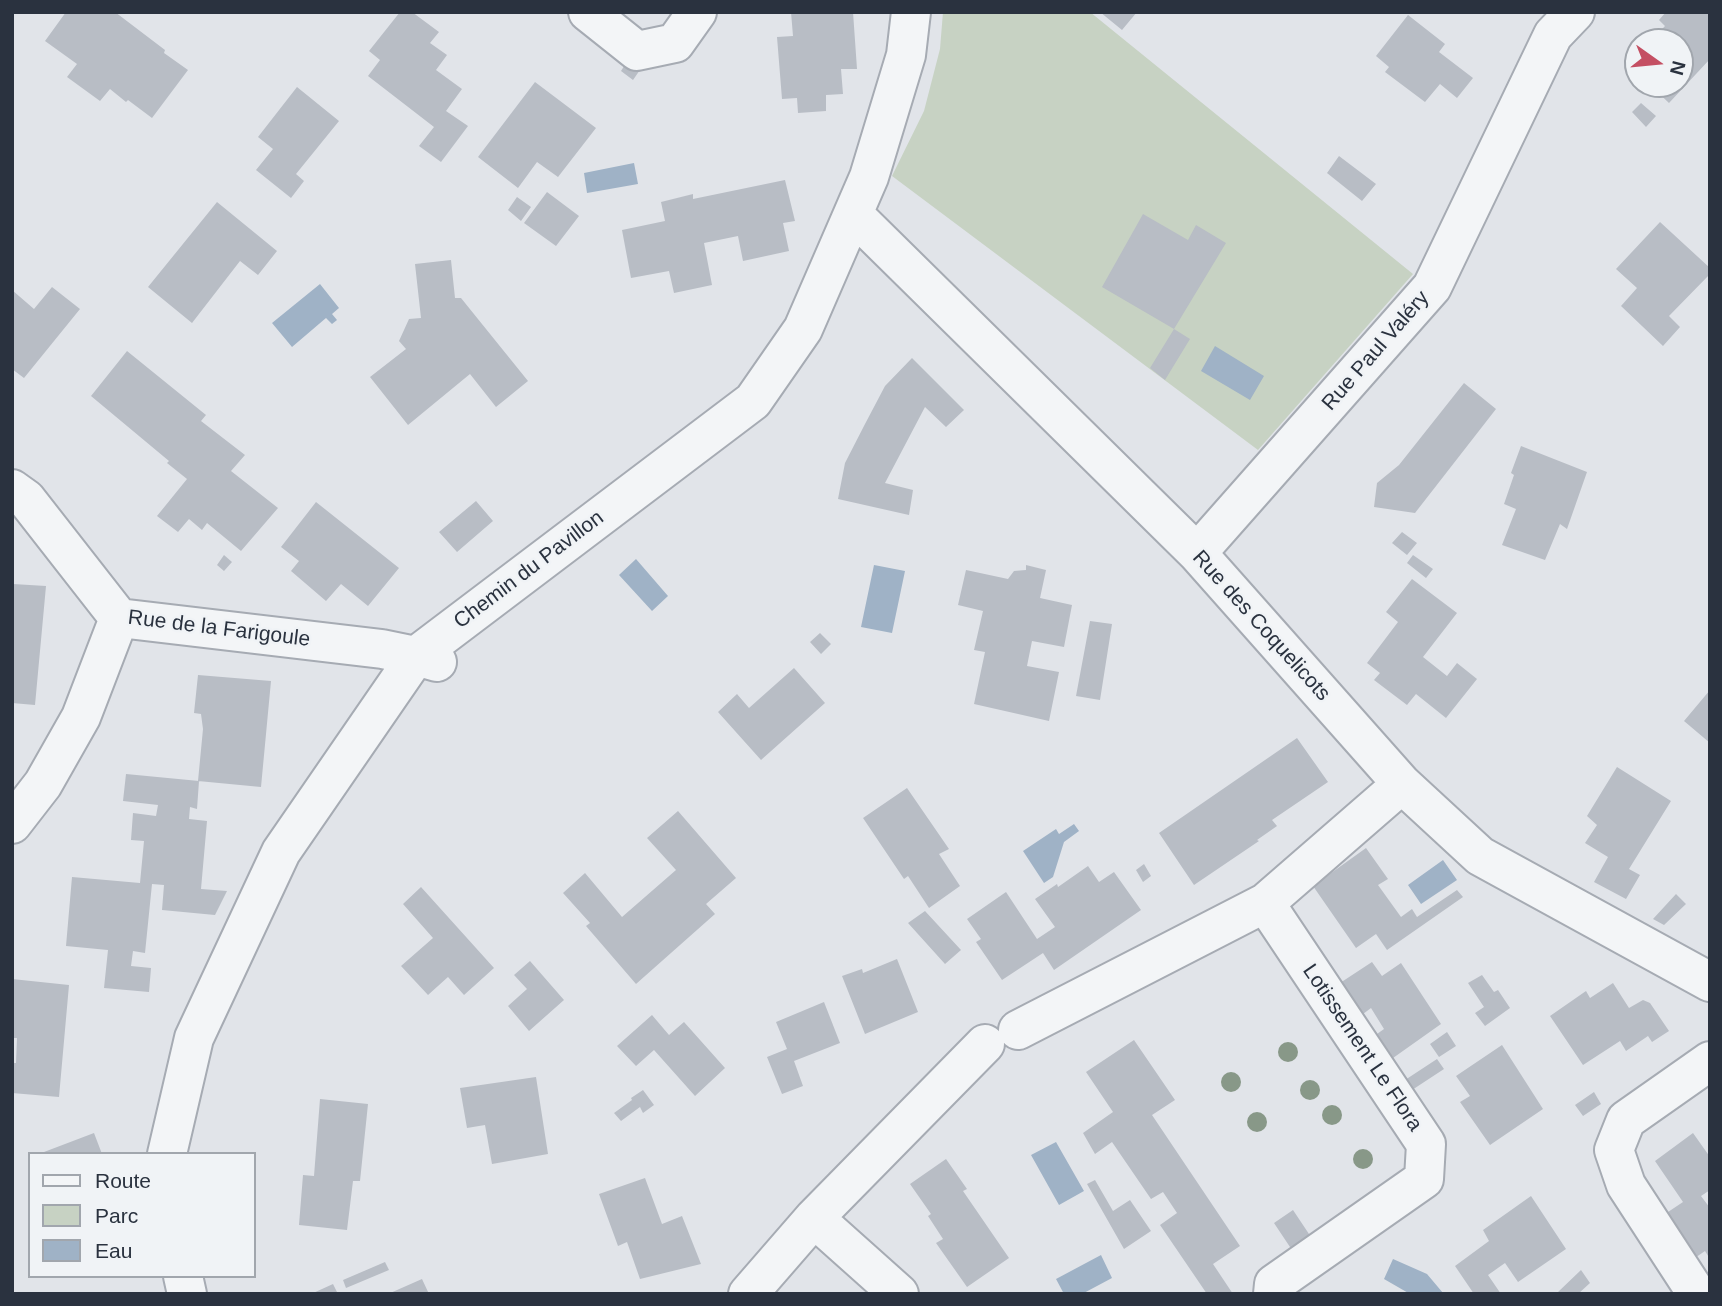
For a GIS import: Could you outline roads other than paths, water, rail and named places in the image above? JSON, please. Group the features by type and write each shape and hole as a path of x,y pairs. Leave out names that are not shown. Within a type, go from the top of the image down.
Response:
{"street":[{"path":"588,12 637,51 675,43 697,12"},
{"name":"Chemin du Pavillon","path":"167,1152 194,1038 281,852 429,660 752,401 803,328 869,177 906,55 911,12"},
{"name":"Rue Paul Valéry","path":"1197,553 1432,287 1553,35 1575,12"},
{"name":"Rue des Coquelicots","path":"853,214 1197,553 1402,784 1480,856 1710,982"},
{"name":"Rue de la Farigoule","path":"12,489 26,499 118,618 382,649 429,660"},
{"path":"12,824 43,784 81,717 118,618"},
{"path":"748,1294 814,1218 1001,1037 1265,903 1402,784"},
{"name":"Lotissement Le Flora","path":"1265,903 1426,1144 1424,1179 1274,1284 1273,1294"},
{"path":"1698,1294 1626,1185 1614,1150 1626,1120 1710,1061"},
{"path":"814,1218 898,1294"}],"water":[{"path":"634,163 638,184 587,193 584,173"},
{"path":"320,284 339,308 332,314 337,320 332,324 326,318 292,347 272,323"},
{"path":"1215,346 1264,376 1250,400 1201,371"},
{"path":"636,559 668,596 652,611 619,575"},
{"path":"874,565 905,571 892,633 861,627"},
{"path":"1074,824 1079,831 1064,842 1053,877 1044,883 1023,851 1056,829 1059,834"},
{"path":"1443,860 1457,880 1421,904 1408,885"},
{"path":"1056,1142 1084,1191 1059,1205 1031,1155"},
{"path":"1101,1255 1112,1278 1082,1294 1064,1294 1056,1279"},
{"path":"1393,1259 1427,1274 1443,1293 1410,1294 1384,1279"}]}
